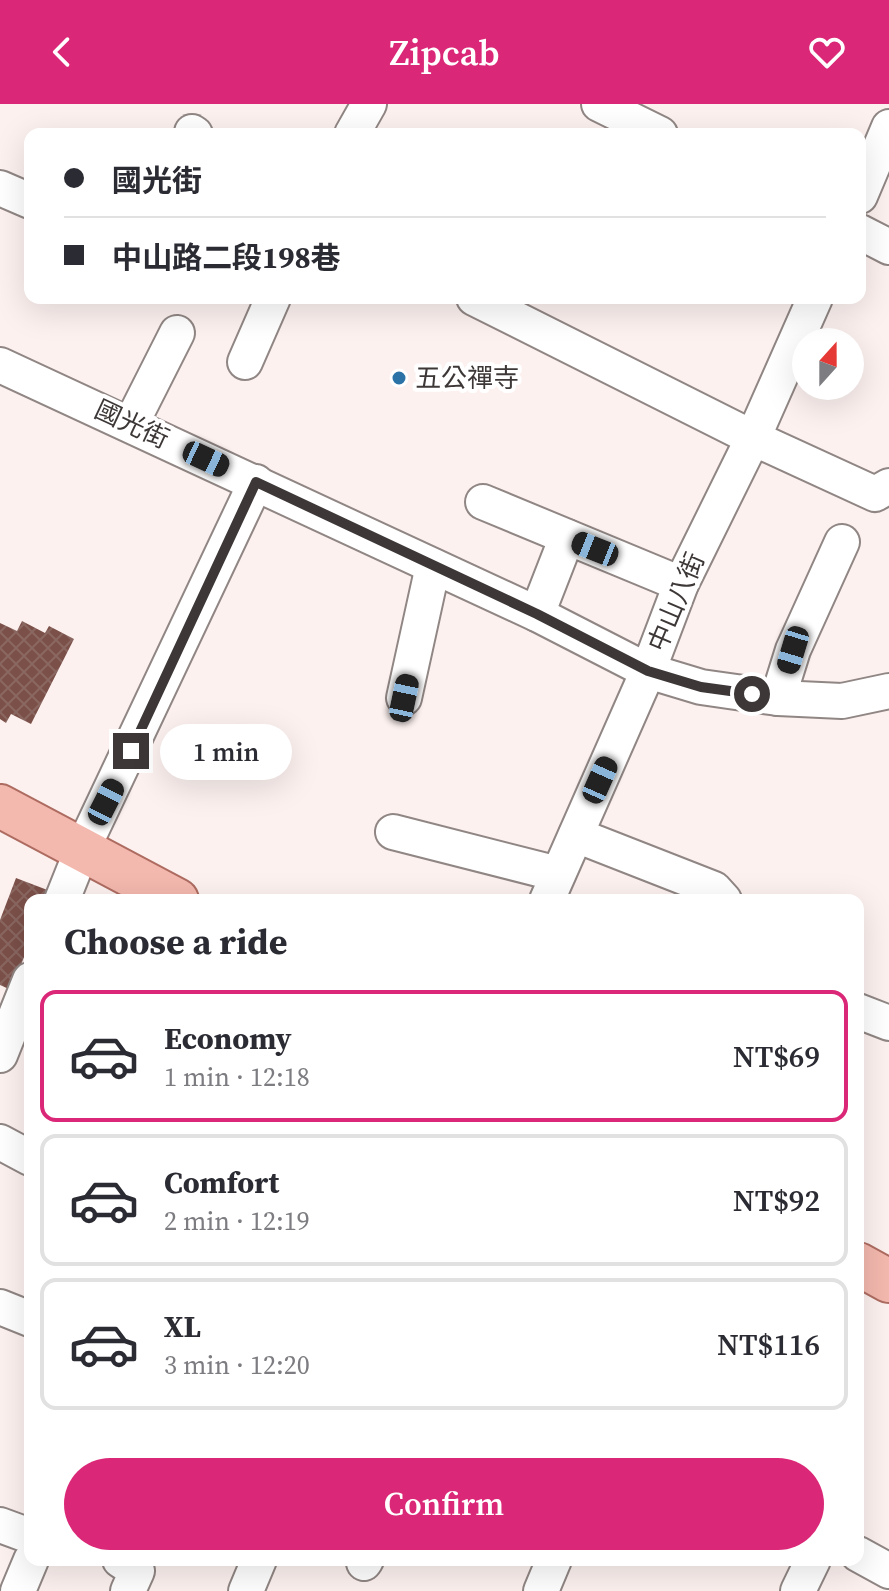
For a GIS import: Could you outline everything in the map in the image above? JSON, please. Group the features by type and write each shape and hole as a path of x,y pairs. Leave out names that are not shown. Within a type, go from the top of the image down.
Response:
{"main road":[{"path":"0,806 72,875 152,894"},
{"path":"0,839 105,894"},
{"path":"864,1267 889,1281"},
{"path":"864,1297 889,1311"}],"street":[{"path":"355,128 369,104"},
{"path":"599,104 648,128"},
{"path":"866,182 889,127"},
{"path":"0,188 24,198"},
{"path":"866,235 889,247"},
{"path":"245,362 270,304"},
{"path":"486,304 753,438 875,494 889,486"},
{"name":"中山八街","path":"553,887 648,671 681,584 753,438 812,304"},
{"path":"131,424 177,333"},
{"name":"國光街","path":"0,365 537,614 648,671 701,687 778,698 842,701 889,691"},
{"path":"72,875 256,482"},
{"path":"483,502 681,584"},
{"path":"537,614 567,537"},
{"path":"778,698 793,650 842,542"},
{"path":"404,698 433,566"},
{"path":"393,832 553,887"},
{"path":"576,835 714,889 719,894"},
{"path":"0,1055 24,995"},
{"path":"864,1013 889,1023"},
{"path":"0,1142 24,1155"},
{"path":"0,1307 24,1317"},
{"path":"0,1525 24,1534"},
{"path":"864,1557 889,1571"},
{"path":"18,1591 28,1566"},
{"path":"128,1591 137,1571 129,1566"},
{"path":"246,1591 256,1566"},
{"path":"541,1591 551,1566"},
{"path":"798,1591 810,1566"}],"building":[{"path":"22,621 45,633 49,626 74,639 31,724 11,714 6,723 0,719 0,623 17,631"},
{"path":"16,878 50,891 49,894 24,894 24,957 11,990 0,985 0,920"}],"place":[{"name":"五公禪寺","path":"399,378"}],"route":[{"path":"131,751 256,482 537,614 648,671 701,687 752,694"}]}
